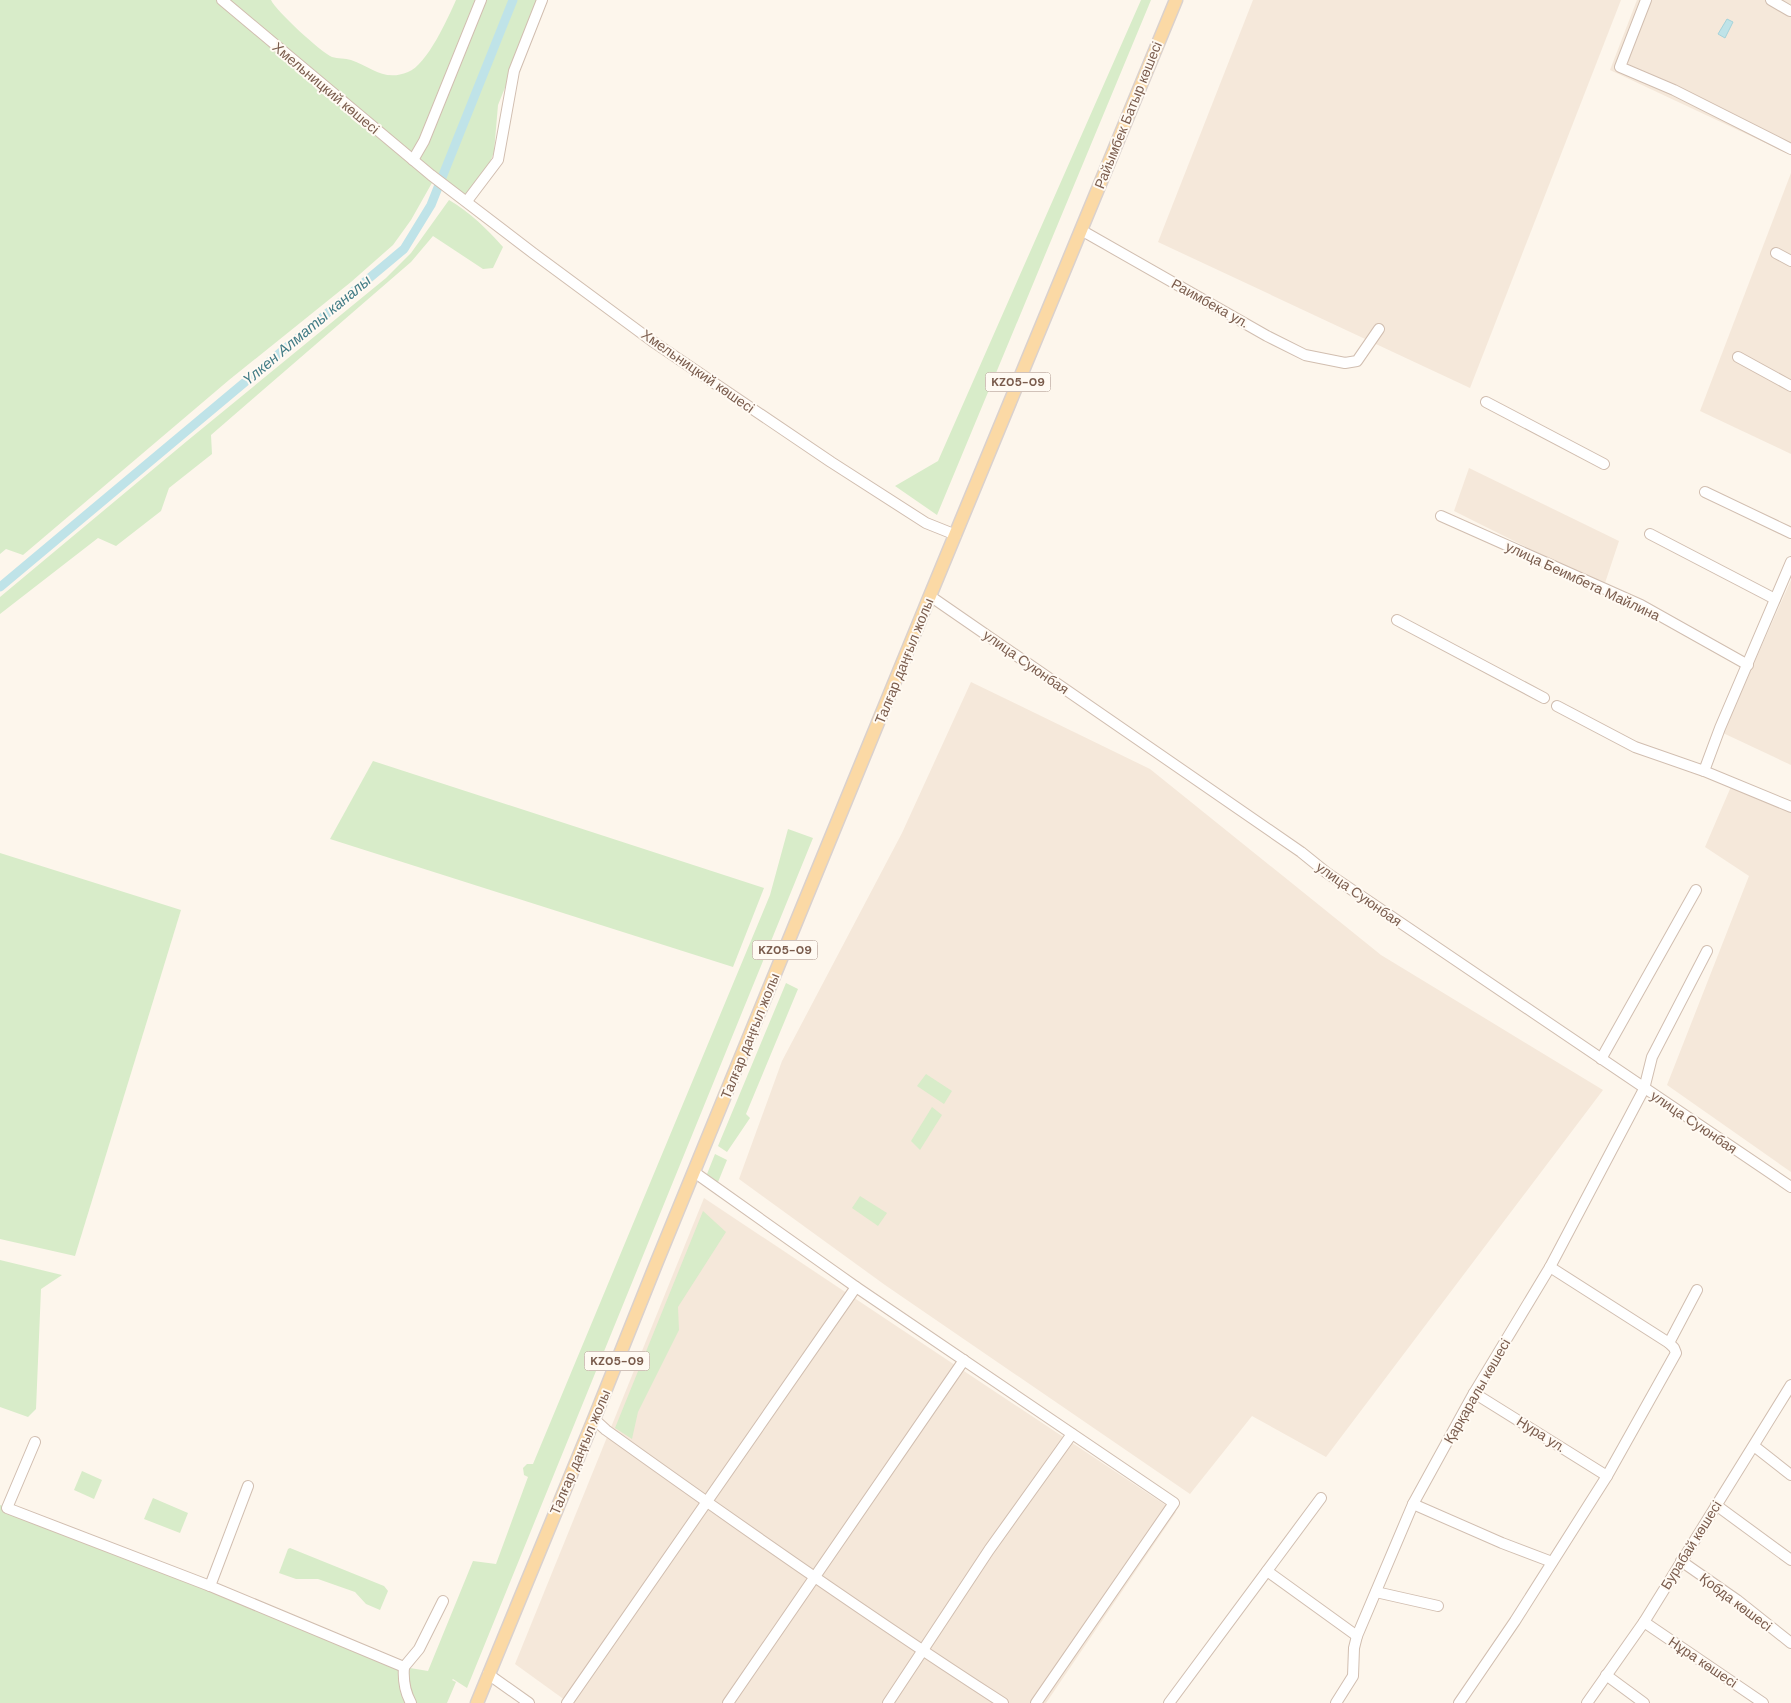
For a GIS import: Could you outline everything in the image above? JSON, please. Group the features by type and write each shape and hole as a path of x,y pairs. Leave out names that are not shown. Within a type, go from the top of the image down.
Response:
{"main road":[{"name":"Райымбек Батыр көшесі","path":"1081,230 1176,0"},
{"name":"Талғар даңғыл жолы","path":"477,1703 1081,230"}],"street":[{"name":"Хмельницкий көшесі","path":"222,0 413,160 533,253 660,346 823,457 926,523 956,534"},
{"path":"413,160 424,141 481,0"},
{"path":"467,201 498,160 514,71 542,0"},
{"path":"1646,0 1620,67 1674,90 1791,149"},
{"path":"1771,0 1790,11"},
{"name":"Раимбека ул.","path":"1081,230 1305,355 1345,363 1357,360 1379,329"},
{"path":"1776,253 1791,260"},
{"path":"1738,357 1791,386"},
{"path":"1486,402 1604,464"},
{"path":"1705,492 1791,533"},
{"name":"улица Беимбета Майлина","path":"1441,516 1641,605 1748,665"},
{"path":"1650,534 1775,599"},
{"path":"1704,771 1720,728 1791,562"},
{"name":"улица Суюнбая","path":"930,596 1301,852 1327,873 1791,1187"},
{"path":"1397,620 1544,698"},
{"path":"1557,706 1635,747 1704,771 1791,807"},
{"path":"1600,1059 1696,890"},
{"name":"Қарқаралы көшесі","path":"1336,1703 1353,1676 1354,1648 1357,1636 1413,1504 1474,1393 1550,1267 1644,1088 1652,1057 1707,951"},
{"path":"694,1172 856,1287 1174,1503 1036,1703"},
{"path":"1459,1703 1608,1476 1676,1353 1669,1343 1550,1267"},
{"path":"567,1703 856,1287"},
{"path":"1669,1343 1697,1290"},
{"path":"728,1703 964,1360"},
{"name":"Бурабай көшесі","path":"1587,1703 1644,1622 1716,1505 1787,1399 1791,1385"},
{"name":"Нура ул.","path":"1474,1393 1608,1476"},
{"path":"594,1419 606,1430 706,1502 922,1650 1003,1703"},
{"path":"888,1703 989,1550 1072,1434"},
{"path":"36,1442 7,1508 210,1586 404,1667"},
{"path":"1754,1446 1791,1475"},
{"path":"210,1586 248,1486"},
{"path":"1169,1703 1321,1498"},
{"path":"1413,1504 1502,1543 1552,1562"},
{"path":"1716,1505 1791,1560"},
{"name":"Қобда көшесі","path":"1681,1561 1737,1600 1791,1643"},
{"path":"1267,1571 1357,1636"},
{"path":"1376,1592 1438,1606"},
{"path":"411,1703 406,1689 404,1667 418,1649 443,1601"},
{"name":"Нұра көшесі","path":"1644,1622 1763,1703"},
{"path":"488,1674 529,1703"},
{"path":"1606,1676 1644,1703"}],"shaded area":[{"path":"1253,0 1621,0 1470,388 1158,242"},
{"path":"1637,0 1791,0 1791,155 1610,70"},
{"path":"1791,173 1791,454 1700,411"},
{"path":"1469,468 1619,541 1604,586 1454,511"},
{"path":"1791,580 1791,765 1723,733"},
{"path":"971,682 1150,769 1381,955 1603,1090 1326,1457 1252,1416 1190,1494 885,1285 739,1179 782,1061 902,833"},
{"path":"1733,782 1791,807 1791,1172 1667,1085 1749,876 1705,847"},
{"path":"704,1198 1176,1512 1046,1703 569,1703 515,1664"}],"green space":[{"path":"0,0 271,0 290,22 332,57 351,60 385,74 400,75 415,68 429,51 456,0 540,0 498,105 494,152 487,170 466,195 437,174 411,220 393,245 351,282 229,380 23,555 6,549 0,554"},
{"path":"1141,0 1151,0 937,515 895,486 938,461"},
{"path":"449,200 478,221 503,247 493,268 483,269 433,236 411,262 211,435 212,454 169,488 161,511 116,546 98,538 0,614 0,597 386,278 411,253"},
{"path":"373,761 764,888 733,967 330,839"},
{"path":"788,829 813,838 467,1688 453,1679 456,1682 447,1703 0,1703 0,1505 210,1586 404,1667 428,1671 473,1561 496,1564 528,1477 524,1475 523,1468 527,1464 533,1464 770,895"},
{"path":"0,853 181,910 75,1256 0,1239"},
{"path":"786,983 798,989 746,1114 750,1118 727,1152 718,1146"},
{"path":"926,1074 952,1091 944,1104 917,1086"},
{"path":"932,1107 942,1115 920,1150 911,1141"},
{"path":"715,1154 727,1160 716,1187 705,1179"},
{"path":"860,1196 887,1213 878,1226 852,1208"},
{"path":"703,1211 726,1232 678,1307 679,1330 638,1412 632,1439 615,1428"},
{"path":"0,1260 62,1275 41,1289 36,1409 28,1417 0,1407"},
{"path":"82,1471 102,1480 94,1499 74,1490"},
{"path":"153,1498 188,1513 180,1533 144,1519"},
{"path":"290,1548 384,1586 388,1591 380,1610 366,1604 355,1592 318,1579 296,1579 279,1573"}],"water":[{"path":"1727,19 1733,22 1725,38 1718,34"}],"waterway":[{"name":"Үлкен Алматы каналы","path":"0,587 404,249 431,205 513,0"}]}
